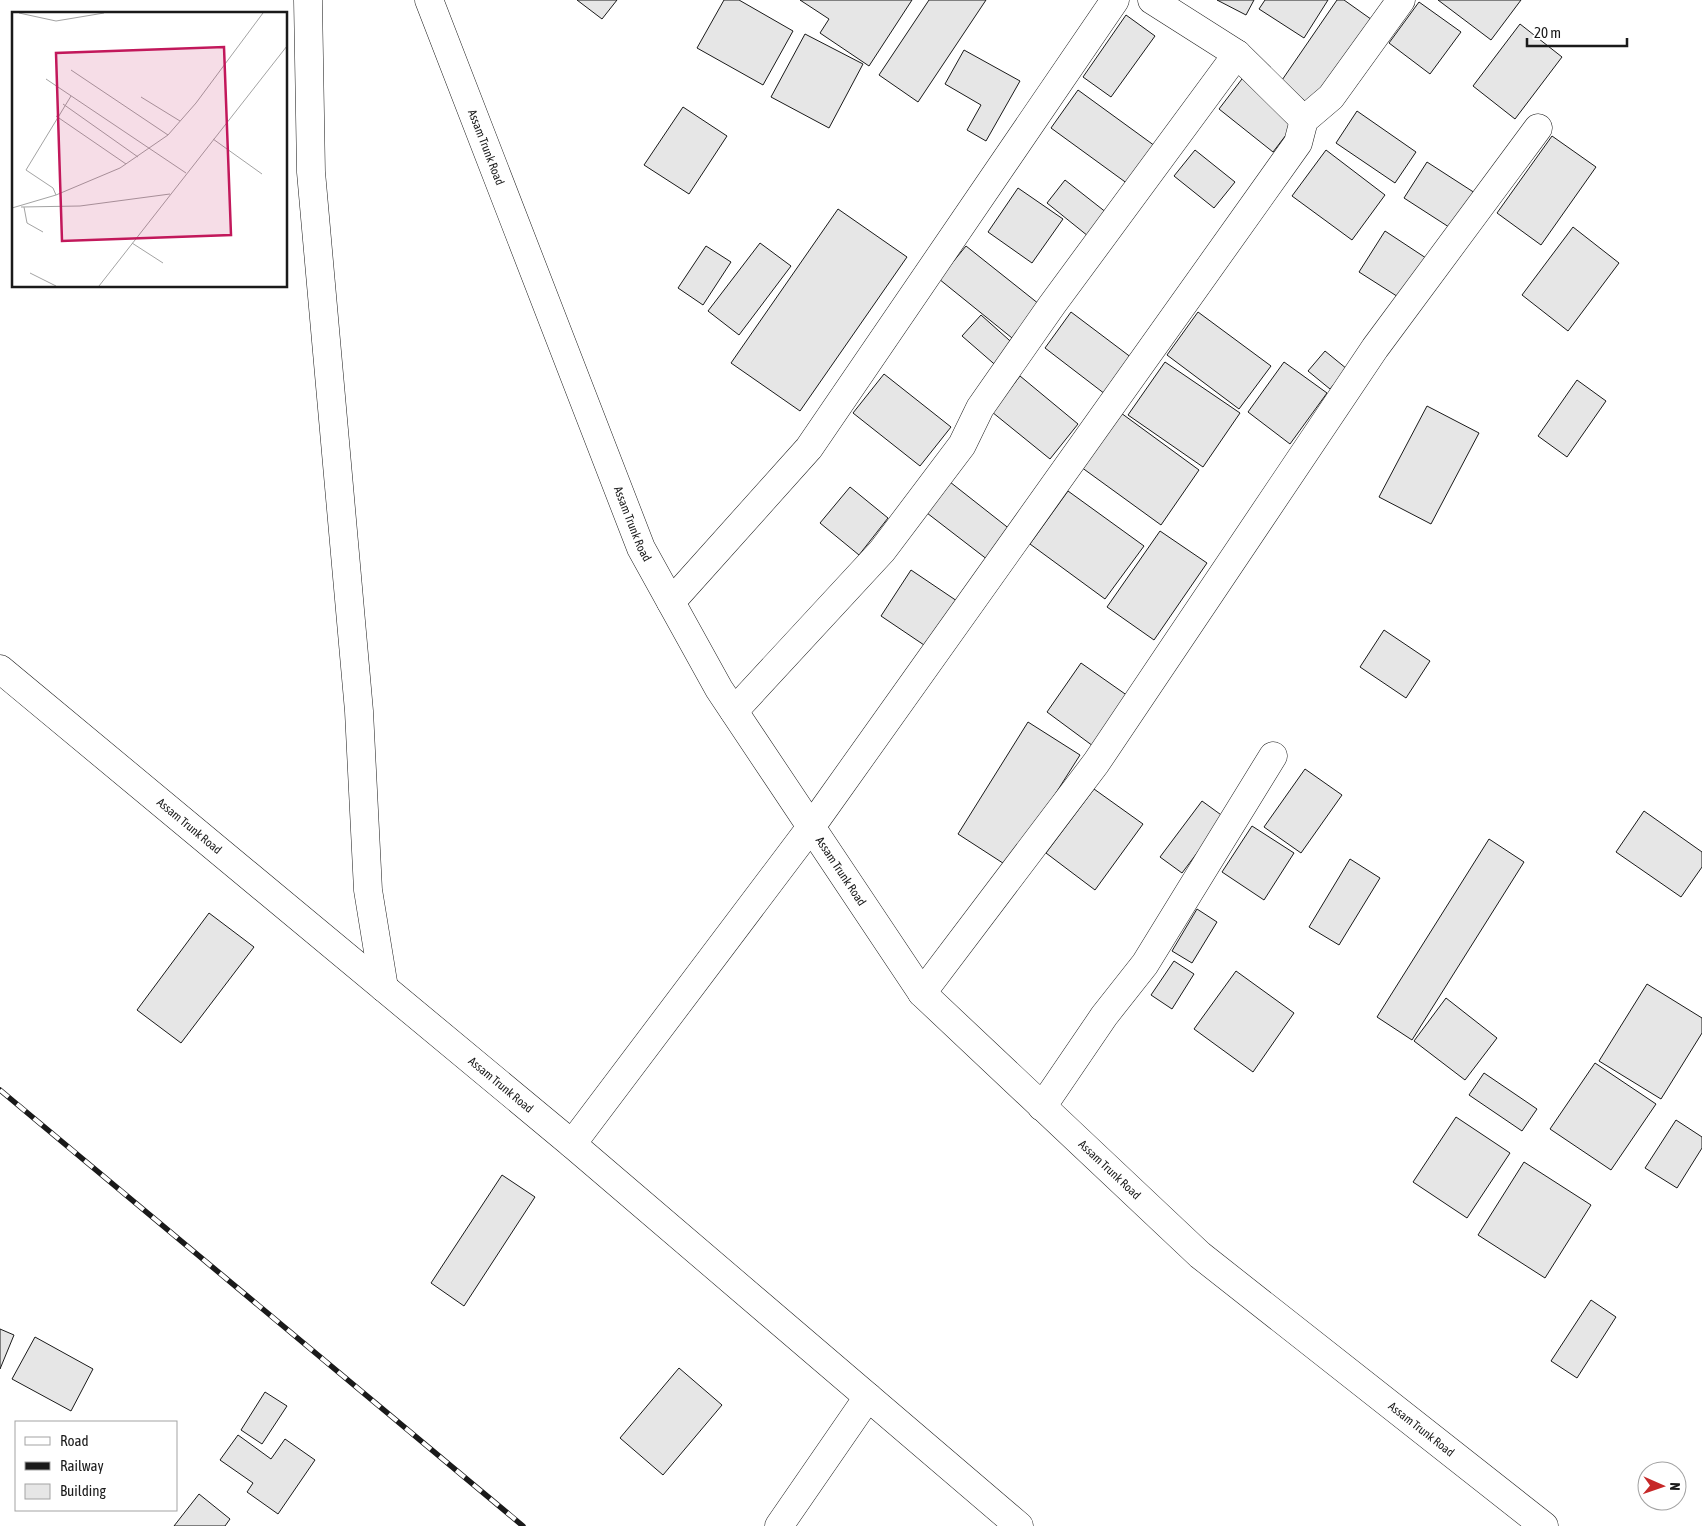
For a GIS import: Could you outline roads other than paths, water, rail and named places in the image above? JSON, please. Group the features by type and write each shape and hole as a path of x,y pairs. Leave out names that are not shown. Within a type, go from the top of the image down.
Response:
{"main road":[{"path":"308,0 310,172 359,711 368,890 384,988"},
{"name":"Assam Trunk Road","path":"430,0 641,548 719,689 922,993 1200,1255 1544,1526"},
{"path":"671,602 809,448 1115,0"},
{"path":"1152,0 1237,54 1304,120"},
{"path":"572,1144 811,827 1298,144 1304,120 1331,97 1401,0"},
{"path":"734,711 882,551 962,445 980,408 1052,305 1237,54"},
{"path":"922,993 1096,763 1375,348 1538,128"},
{"name":"Assam Trunk Road","path":"0,669 572,1144 1019,1526"},
{"path":"1042,1107 1104,1016 1145,964 1274,756"},
{"path":"779,1526 868,1397"}],"railway":[{"path":"0,1090 523,1526"}]}
